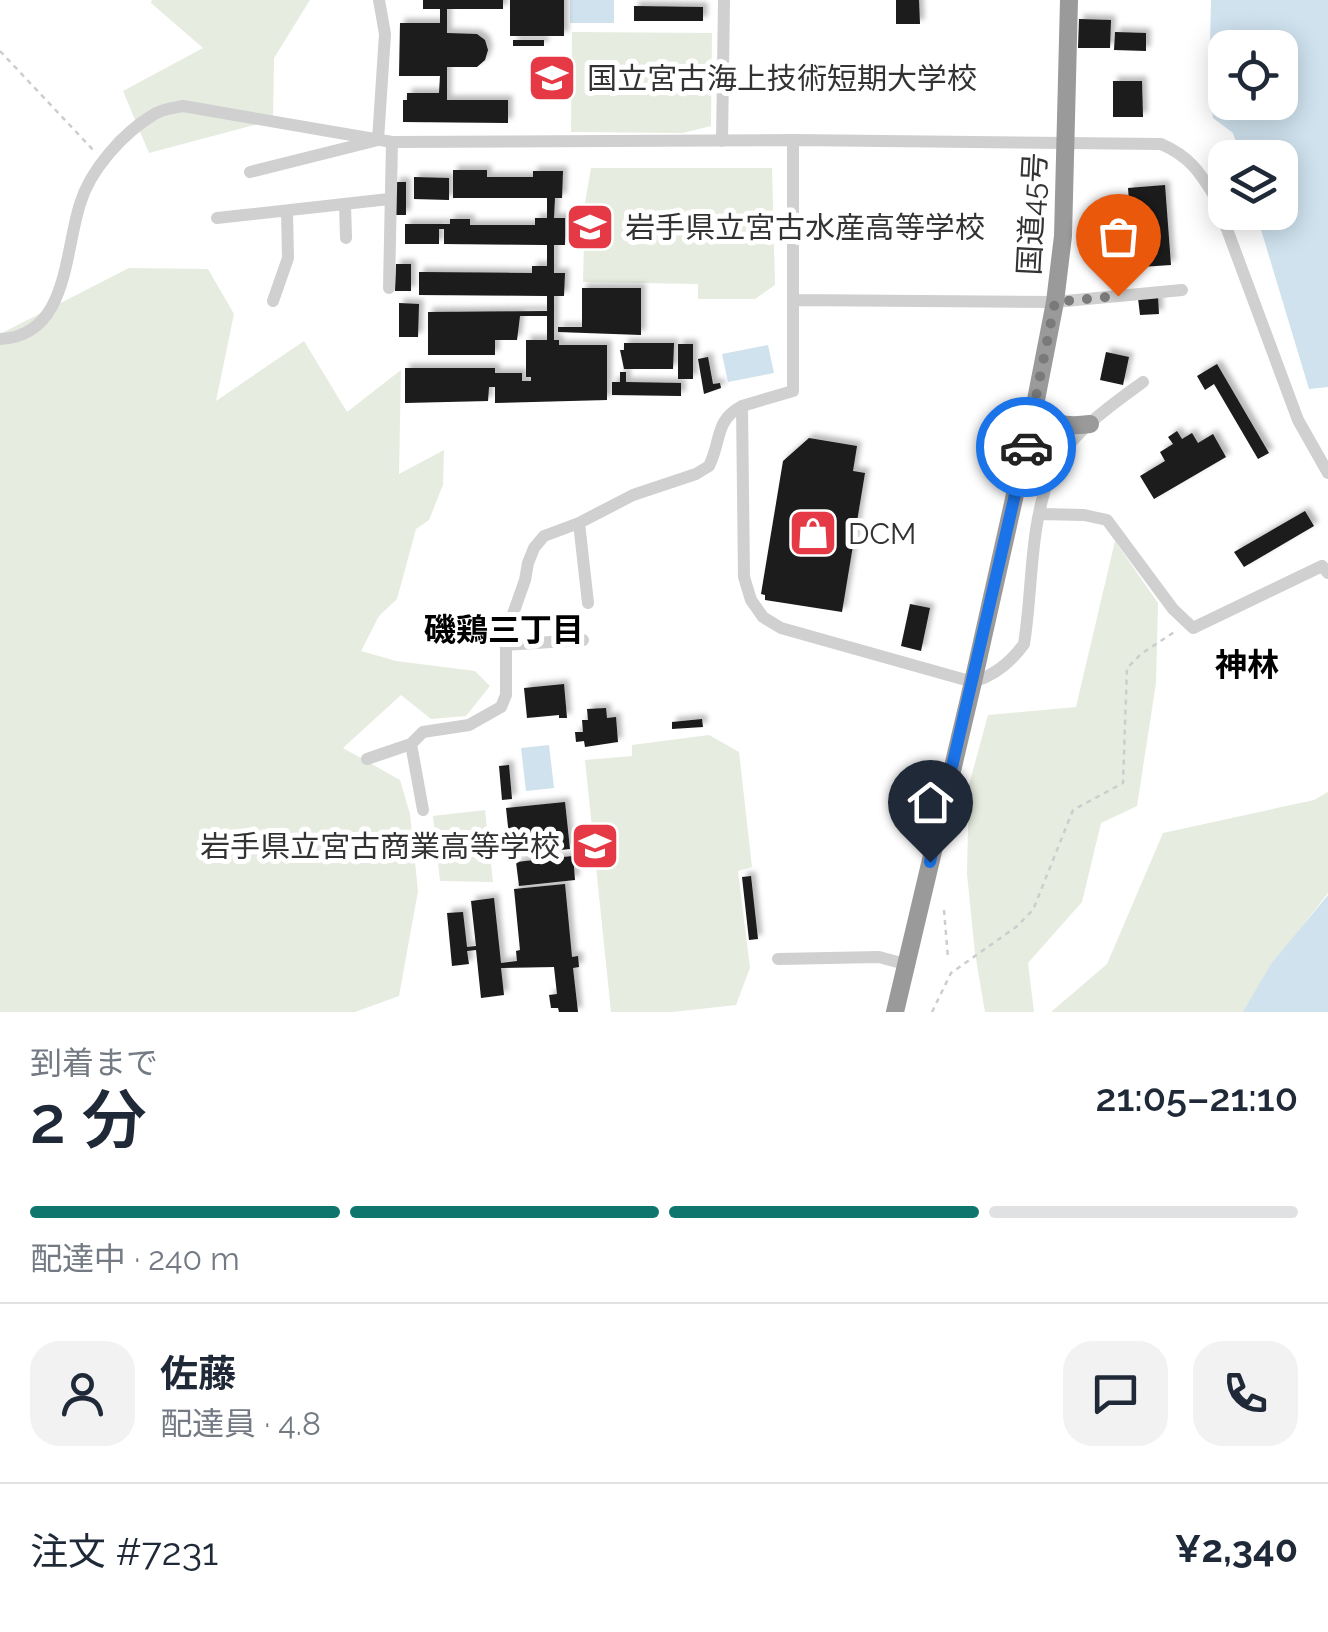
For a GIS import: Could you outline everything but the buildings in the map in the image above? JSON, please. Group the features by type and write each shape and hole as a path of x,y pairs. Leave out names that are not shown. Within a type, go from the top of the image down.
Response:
{"highway":[{"name":"国道45号","path":"895,1012 974,682 1055,302 1062,236 1069,0"},
{"path":"1035,406 1043,418 1057,424 1090,424"}],"street":[{"path":"379,0 385,34 389,288"},
{"path":"722,141 724,0"},
{"path":"0,339 35,330 56,301 81,200 113,148 155,113 183,106 384,141 1161,144 1182,153 1215,197 1298,420 1328,473"},
{"path":"367,758 411,744 423,732 469,725 501,707 506,695 505,645 511,616 534,548 544,536 633,495 696,474 709,466 728,413 792,391 794,140"},
{"path":"250,172 384,141"},
{"path":"218,218 389,199"},
{"path":"345,204 346,238"},
{"path":"273,301 288,258 287,212"},
{"path":"794,300 1055,302 1182,290"},
{"path":"742,406 744,577 751,600 764,616 798,633 974,682 1006,664 1024,644 1032,558 1051,474 1064,451 1090,424 1142,382"},
{"path":"1041,514 1084,514 1107,520 1193,628 1322,566 1328,572"},
{"path":"578,523 588,603"},
{"path":"505,645 583,640"},
{"path":"411,744 423,810"},
{"path":"778,959 878,958 906,964"}],"path":[{"path":"0,51 105,162"},
{"path":"932,1012 950,973 1016,927 1033,910 1073,810 1123,783 1127,668 1186,624"},
{"path":"944,910 948,958"}],"shaded area":[{"path":"152,0 310,0 274,58 273,120 149,153 123,91 203,48"},
{"path":"572,32 712,33 711,126 683,133 571,132"},
{"path":"591,168 772,168 775,285 755,299 698,299 698,284 583,282 585,203"},
{"path":"129,268 208,269 234,314 216,401 304,341 347,412 401,370 399,474 444,450 443,485 429,520 416,529 397,599 379,616 361,651 396,661 475,671 490,686 466,716 431,719 401,695 343,748 400,780 410,814 418,891 399,996 355,1012 0,1012 0,334"},
{"path":"1115,541 1158,603 1156,683 1137,806 1101,823 1082,902 1028,963 1034,1012 985,1012 967,874 969,785 988,715 1076,707"},
{"path":"709,735 739,752 752,867 738,871 750,968 736,1005 672,1012 611,1012 585,760 632,756 632,745"},
{"path":"1328,792 1328,893 1283,951 1249,1012 1051,1012 1107,964 1163,833 1314,800"},
{"path":"485,810 493,882 440,881 433,816"}],"water":[{"path":"570,0 614,0 614,23 570,23"},
{"path":"1211,0 1328,0 1328,387 1309,389 1261,230 1298,230 1298,140 1235,140 1233,133 1216,120 1298,120 1298,30 1210,30"},
{"path":"768,345 774,373 728,382 722,354"},
{"path":"549,745 554,788 526,791 521,748"},
{"path":"1328,895 1328,1012 1243,1012 1271,964"}],"way so far":[{"path":"1026,447 1055,302 1118,296"}],"place":[{"name":"国立宮古海上技術短期大学校","path":"552,78"},
{"name":"岩手県立宮古水産高等学校","path":"590,227"},
{"name":"DCM","path":"813,533"},
{"name":"岩手県立宮古商業高等学校","path":"595,846"}],"district":[{"name":"磯鶏三丁目","path":"504,629"},
{"name":"神林","path":"1247,664"}],"route":[{"path":"930,862 1026,447"}]}
